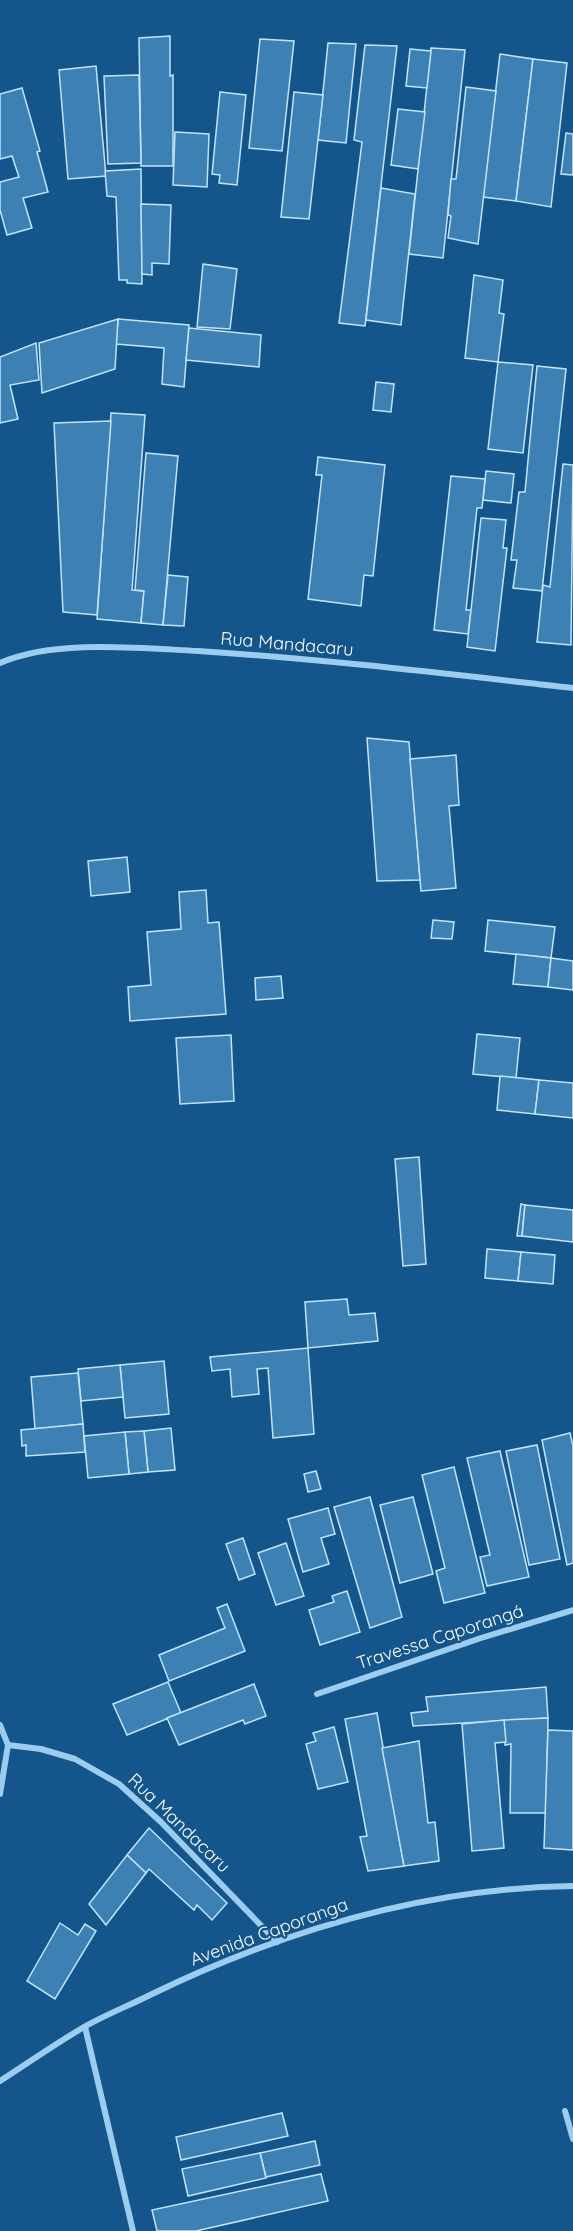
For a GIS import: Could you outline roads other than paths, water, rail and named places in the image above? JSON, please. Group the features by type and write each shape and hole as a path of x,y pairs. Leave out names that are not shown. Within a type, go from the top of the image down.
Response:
{"street":[{"name":"Rua Mandacaru","path":"0,663 16,656 78,648 160,649 267,656 573,688"},
{"name":"Travessa Caporangá","path":"317,1694 471,1641 573,1610"},
{"path":"0,1725 8,1745 0,1794"},
{"name":"Rua Mandacaru","path":"8,1745 41,1749 75,1759 119,1784 161,1822 277,1942"},
{"name":"Avenida Caporanga","path":"0,2081 85,2027 192,1975 277,1942 362,1915 455,1895 532,1887 573,1886"},
{"path":"85,2027 133,2231"},
{"path":"566,2111 573,2139"}]}
